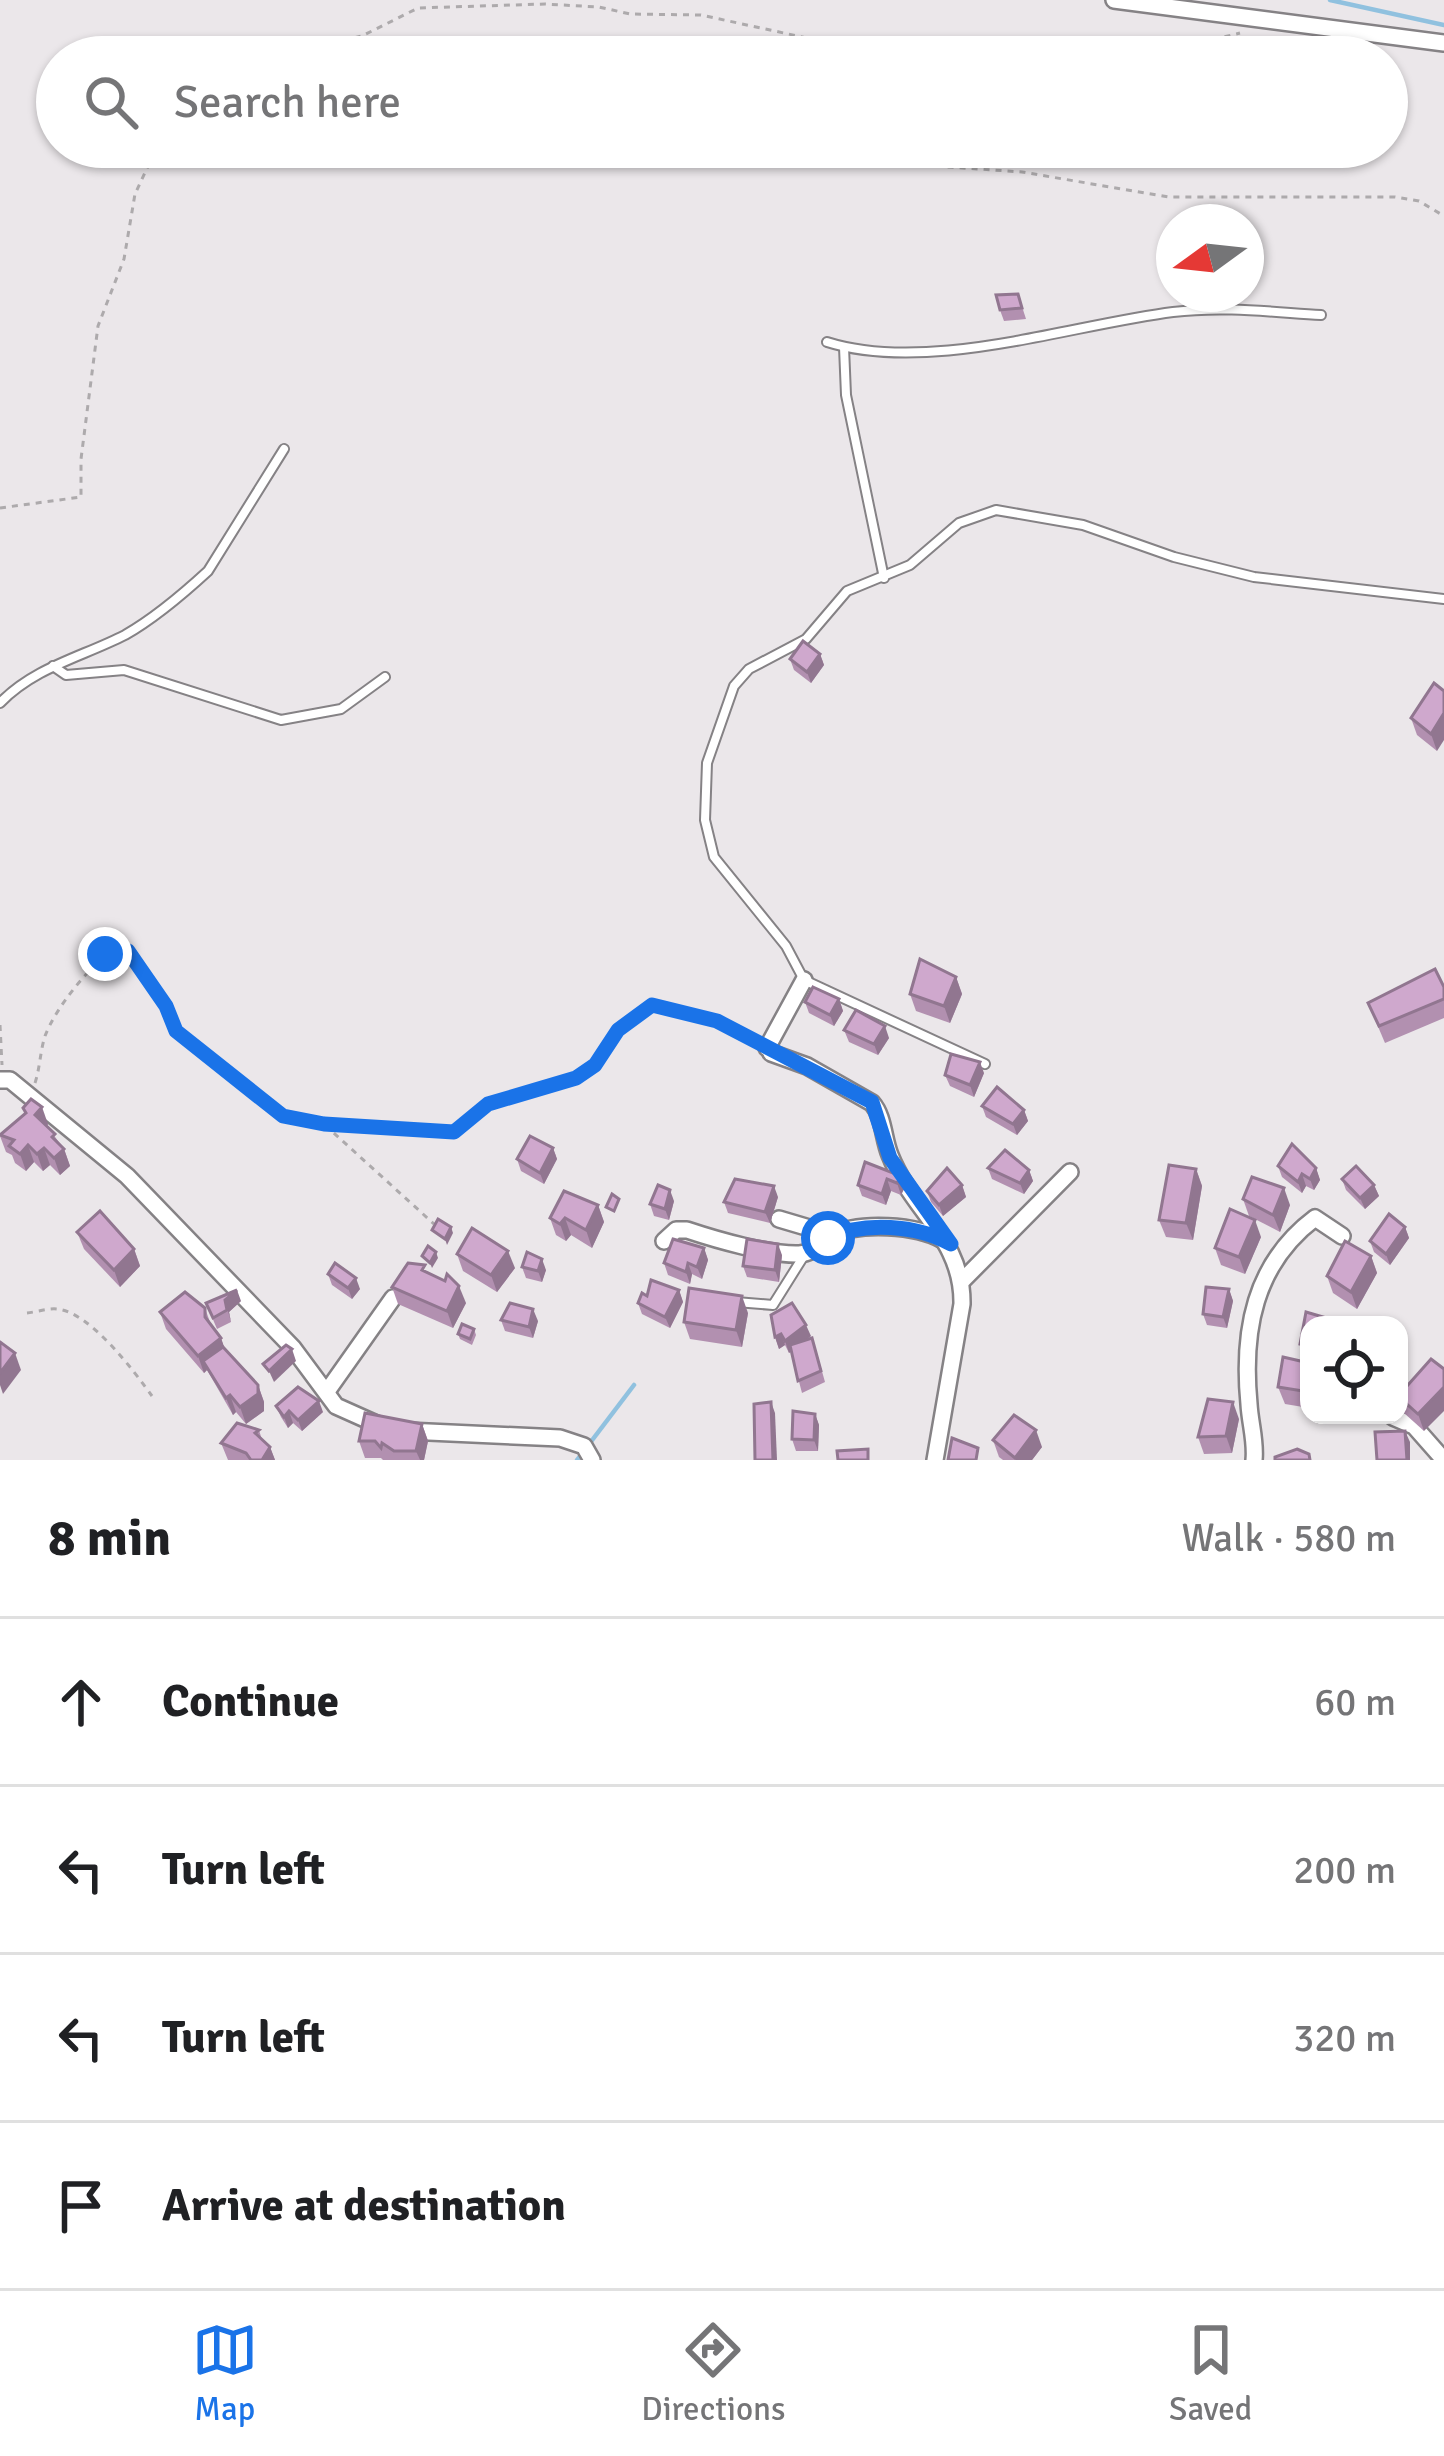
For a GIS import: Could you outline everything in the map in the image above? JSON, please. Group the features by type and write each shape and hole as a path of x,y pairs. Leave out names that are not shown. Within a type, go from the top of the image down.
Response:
{"street":[{"path":"1114,0 1391,36"},
{"path":"1408,38 1444,43"},
{"path":"804,980 769,1050 872,1102 890,1158 951,1244 962,1280 935,1460"},
{"path":"0,1080 10,1080 127,1176 346,1414 379,1426 433,1434 560,1438 584,1446 592,1460"},
{"path":"962,1280 1070,1172"},
{"path":"1254,1460 1247,1369 1256,1290 1280,1251 1315,1218 1342,1236"},
{"path":"779,1219 833,1235"},
{"path":"664,1241 676,1230 687,1230 720,1241 806,1253 833,1235 860,1228 928,1231 951,1244"},
{"path":"328,1390 393,1298"},
{"path":"1408,1423 1443,1456"}],"lane":[{"path":"827,342 867,352 946,347 1072,334 1219,308 1321,315"},
{"path":"844,347 846,395 884,578"},
{"path":"0,703 53,666 124,635 208,571 284,449"},
{"path":"985,1064 804,980 786,946 714,857 705,820 706,763 734,686 748,670 806,639 847,591 910,565 958,523 996,510 1083,525 1174,557 1253,577 1444,599"},
{"path":"53,666 66,675 124,670 280,720 341,709 386,677"},
{"path":"719,1299 767,1308 806,1253"}],"path":[{"path":"362,36 428,7 599,7 630,14 683,13 805,36"},
{"path":"1234,36 1261,19"},
{"path":"0,508 81,497 95,340 124,259 135,194 147,168"},
{"path":"964,168 1022,172 1169,197 1395,197 1431,206 1444,216"},
{"path":"39,1071 46,1034 57,1015 105,954 118,947 128,951 166,1006 176,1031 194,1050 283,1116 324,1124 462,1130 488,1104 576,1078 595,1065 618,1030 652,1005 717,1021 769,1050"},
{"path":"0,1025 2,1058"},
{"path":"324,1124 439,1228"},
{"path":"27,1313 59,1309 74,1316 115,1348 152,1396"}],"building":[{"path":"1018,294 1022,308 1000,310 996,295"},
{"path":"803,641 820,654 807,672 790,659"},
{"path":"1434,683 1444,691 1444,713 1431,734 1411,718"},
{"path":"920,959 956,977 944,1006 910,994"},
{"path":"1435,969 1444,999 1379,1026 1368,1003"},
{"path":"813,987 839,999 830,1015 805,1002"},
{"path":"856,1010 885,1026 874,1044 844,1030"},
{"path":"951,1054 980,1062 970,1085 945,1075"},
{"path":"997,1087 1024,1110 1013,1124 982,1106"},
{"path":"31,1099 42,1107 35,1115 64,1149 54,1158 44,1148 37,1154 28,1145 20,1154 9,1146 14,1140 0,1135 26,1113 23,1108"},
{"path":"530,1136 553,1148 540,1173 517,1159"},
{"path":"1292,1144 1316,1168 1310,1179 1302,1174 1298,1182 1278,1166"},
{"path":"1005,1150 1029,1170 1020,1183 988,1168"},
{"path":"865,1162 901,1176 897,1183 887,1179 882,1194 858,1185"},
{"path":"1169,1165 1196,1169 1186,1223 1159,1220"},
{"path":"1356,1166 1374,1185 1360,1198 1342,1179"},
{"path":"947,1168 962,1185 939,1205 927,1191"},
{"path":"1252,1177 1284,1188 1273,1215 1243,1199"},
{"path":"735,1179 774,1186 765,1212 724,1202"},
{"path":"658,1185 670,1190 665,1209 650,1204"},
{"path":"564,1191 598,1205 586,1230 565,1218 560,1224 550,1218"},
{"path":"612,1194 619,1199 614,1211 606,1207"},
{"path":"1230,1209 1255,1220 1239,1257 1215,1248"},
{"path":"100,1211 134,1249 114,1270 77,1232"},
{"path":"1389,1214 1405,1227 1386,1254 1370,1241"},
{"path":"438,1219 451,1227 445,1239 432,1230"},
{"path":"472,1228 508,1251 491,1275 457,1254"},
{"path":"673,1239 704,1248 697,1267 688,1263 686,1272 664,1263"},
{"path":"747,1239 778,1244 775,1270 743,1266"},
{"path":"1345,1241 1371,1256 1351,1292 1327,1276"},
{"path":"428,1246 436,1252 430,1263 422,1256"},
{"path":"527,1252 542,1259 538,1271 522,1267"},
{"path":"335,1263 356,1278 348,1288 328,1274"},
{"path":"408,1263 425,1265 422,1270 445,1281 447,1274 459,1286 447,1311 392,1287"},
{"path":"651,1280 679,1290 665,1317 638,1303 642,1293 647,1296"},
{"path":"1206,1287 1229,1289 1223,1317 1203,1314"},
{"path":"689,1288 742,1296 736,1330 684,1322"},
{"path":"237,1290 225,1300 227,1310 213,1318 206,1303"},
{"path":"185,1292 205,1308 205,1317 221,1338 198,1356 160,1312"},
{"path":"510,1303 533,1309 529,1327 501,1320"},
{"path":"792,1303 806,1325 785,1341 781,1334 775,1337 771,1315"},
{"path":"462,1324 474,1329 470,1339 458,1334"},
{"path":"812,1338 821,1371 798,1381 790,1345"},
{"path":"0,1342 15,1353 0,1373"},
{"path":"286,1345 292,1349 269,1371 263,1364"},
{"path":"223,1347 258,1385 258,1394 240,1407 230,1395 226,1398 203,1361"},
{"path":"1283,1357 1300,1361 1300,1391 1278,1387"},
{"path":"1431,1359 1444,1369 1444,1387 1418,1414 1408,1405 1408,1385"},
{"path":"298,1387 319,1401 298,1420 289,1411 284,1417 276,1406"},
{"path":"1208,1399 1233,1402 1226,1436 1198,1437"},
{"path":"771,1402 773,1460 755,1460 754,1404"},
{"path":"793,1411 815,1414 814,1440 792,1439"},
{"path":"365,1413 422,1424 416,1451 394,1451 375,1441 359,1441"},
{"path":"1014,1415 1036,1430 1015,1458 993,1440"},
{"path":"237,1423 259,1430 255,1433 270,1447 262,1460 251,1460 246,1453 221,1443"},
{"path":"1405,1431 1407,1460 1377,1460 1375,1432"},
{"path":"952,1438 978,1448 976,1460 948,1460"},
{"path":"868,1449 868,1460 838,1460 837,1451"},
{"path":"1297,1449 1309,1454 1310,1460 1275,1460 1275,1457"}],"waterway":[{"path":"1330,0 1444,25"},
{"path":"577,1460 634,1385"}],"route":[{"path":"105,954 118,947 128,951 166,1006 176,1031 194,1050 283,1116 324,1124 462,1130 488,1104 576,1078 595,1065 618,1030 652,1005 717,1021 872,1102 890,1158 951,1244 928,1231 860,1228 828,1238"}]}
